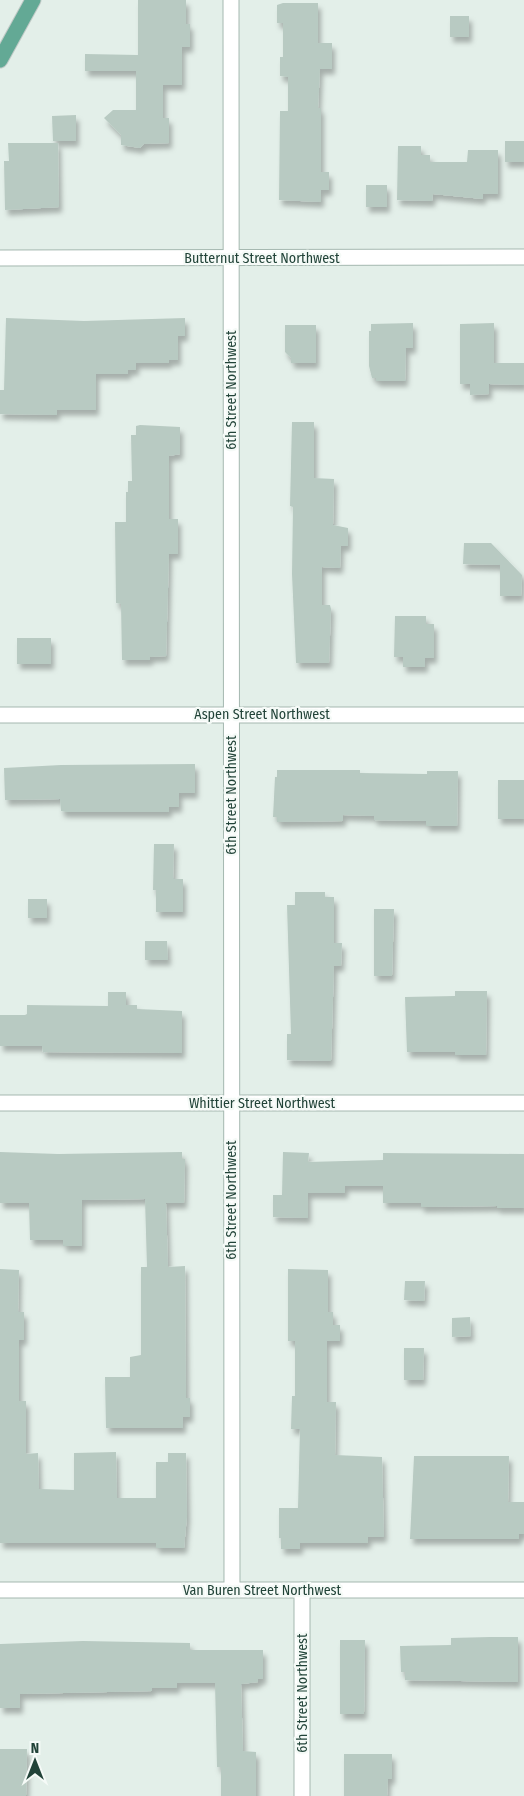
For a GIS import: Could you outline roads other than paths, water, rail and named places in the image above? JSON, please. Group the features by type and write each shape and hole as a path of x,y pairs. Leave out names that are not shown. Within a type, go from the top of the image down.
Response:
{"main road":[{"path":"0,60 33,0"}],"street":[{"name":"6th Street Northwest","path":"231,0 232,1590"},
{"name":"Butternut Street Northwest","path":"0,258 524,258"},
{"name":"Aspen Street Northwest","path":"0,715 524,715"},
{"name":"Whittier Street Northwest","path":"0,1103 524,1103"},
{"name":"Van Buren Street Northwest","path":"0,1590 524,1590"},
{"name":"6th Street Northwest","path":"302,1590 302,1796"}]}
